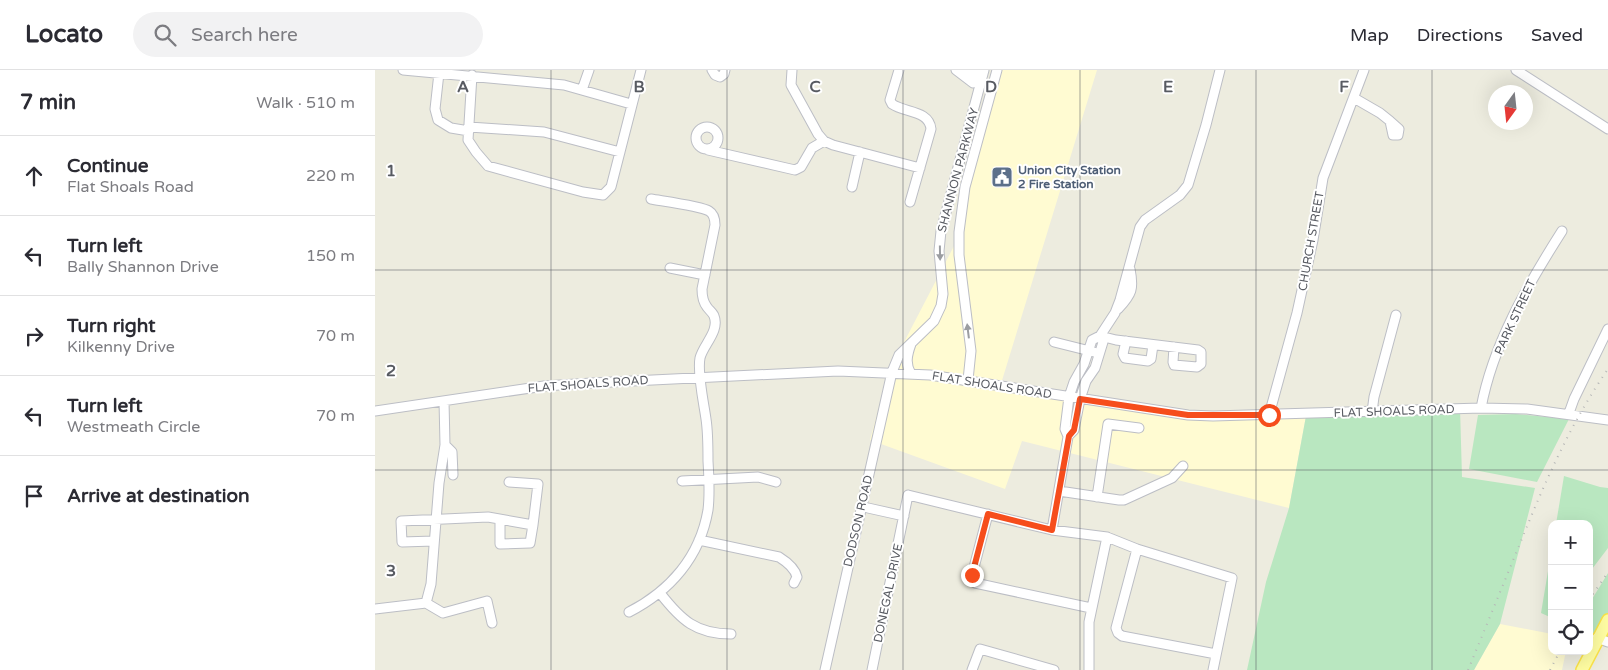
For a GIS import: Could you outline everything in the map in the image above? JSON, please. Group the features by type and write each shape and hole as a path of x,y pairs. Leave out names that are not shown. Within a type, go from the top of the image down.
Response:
{"main road":[{"path":"1582,670 1603,640 1608,620"}],"street":[{"path":"403,70 564,85 631,104"},
{"path":"582,90 589,70"},
{"path":"472,75 468,140 488,166 583,192 603,195 611,186 641,70"},
{"path":"713,70 715,75 720,77 724,74 725,70"},
{"path":"791,70 791,86 818,134 824,141 920,168"},
{"path":"899,70 890,100 892,104 925,116 931,122 931,129 910,202"},
{"path":"955,70 973,83 978,80 977,74 963,70"},
{"name":"SHANNON PARKWAY","path":"892,372 899,356 933,320 941,306 943,294 939,251 941,231 984,70"},
{"name":"SHANNON PARKWAY","path":"968,380 971,351 959,255 959,225 965,187 997,70"},
{"path":"1052,530 1069,436 1074,430 1069,397 1073,382 1084,364 1092,340 1100,336 1115,313 1140,227 1145,220 1180,195 1188,185 1220,70"},
{"name":"CHURCH STREET","path":"1269,415 1299,304 1313,240 1323,178 1364,70"},
{"path":"1516,70 1608,129"},
{"path":"439,73 435,109 438,120 451,128 544,132 621,152"},
{"path":"1354,98 1390,121"},
{"path":"708,150 795,170 801,167 812,148 824,141"},
{"path":"852,187 861,152"},
{"path":"629,612 671,584 684,567 699,540 708,510 709,479 706,419 703,406 700,358 715,323 714,315 706,307 702,298 702,289 715,225 713,215 705,209 651,199"},
{"name":"PARK STREET","path":"1481,408 1490,372 1502,341 1529,284 1562,231"},
{"path":"670,268 705,275"},
{"path":"1372,412 1374,397 1396,315"},
{"path":"1569,414 1574,399 1608,329"},
{"path":"1100,336 1174,347"},
{"path":"1072,415 1087,380 1095,368 1103,342 1100,336"},
{"path":"1126,341 1123,354 1125,358 1148,361 1151,359 1153,345"},
{"path":"911,374 907,359 912,342"},
{"path":"1054,342 1099,353"},
{"name":"FLAT SHOALS ROAD","path":"375,411 544,386 838,372 892,372 968,380 1188,415 1269,415 1481,408 1527,409 1608,420"},
{"name":"DODSON ROAD","path":"825,670 892,372"},
{"path":"426,604 431,584 436,519 445,446 444,401"},
{"path":"1097,497 1108,424 1139,428"},
{"path":"445,446 452,452 453,475"},
{"path":"1059,491 1124,500 1172,478 1183,466"},
{"path":"682,481 758,477 776,482"},
{"path":"500,520 500,544 530,543 538,484 509,482"},
{"name":"DONEGAL DRIVE","path":"872,670 908,495 988,514"},
{"path":"868,508 903,516"},
{"path":"1091,608 975,584 972,575 988,514 1052,530 1107,537 1137,549 1232,578 1213,670"},
{"path":"434,541 402,542 401,521 488,518 533,525"},
{"path":"1089,670 1087,635 1107,537"},
{"path":"699,540 779,557 796,572 797,578 794,583"},
{"path":"1137,549 1116,628 1118,634 1215,654"},
{"path":"660,593 675,612 691,625 710,632 731,634"},
{"path":"375,610 426,604 443,613 487,602 492,623"},
{"path":"972,670 980,648 1054,670"}],"shaded area":[{"path":"993,70 1097,70 1000,387 1189,417 1306,416 1289,508 1022,441 1005,489 870,440 888,373 954,246 984,101"},
{"path":"1500,624 1548,633 1548,655 1565,655 1562,670 1474,670"}],"green space":[{"path":"1460,408 1462,477 1535,488 1500,624 1474,670 1247,670 1266,582 1289,508 1306,416"},
{"path":"1516,414 1569,419 1537,482 1469,469 1478,415"},
{"path":"1564,476 1608,488 1608,548 1593,568 1593,520 1557,520"},
{"path":"1548,571 1548,616 1541,613"},
{"path":"1608,573 1608,641 1593,639 1593,597"}],"railway":[{"path":"1468,670 1548,477 1582,411 1608,369"},
{"path":"1593,594 1608,572"},
{"path":"1550,670 1558,655"}],"place":[{"name":"Union City Station 2 Fire Station","path":"1002,177"}],"route":[{"path":"972,575 988,514 1052,530 1069,436 1074,430 1080,399 1188,415 1269,415"}]}
